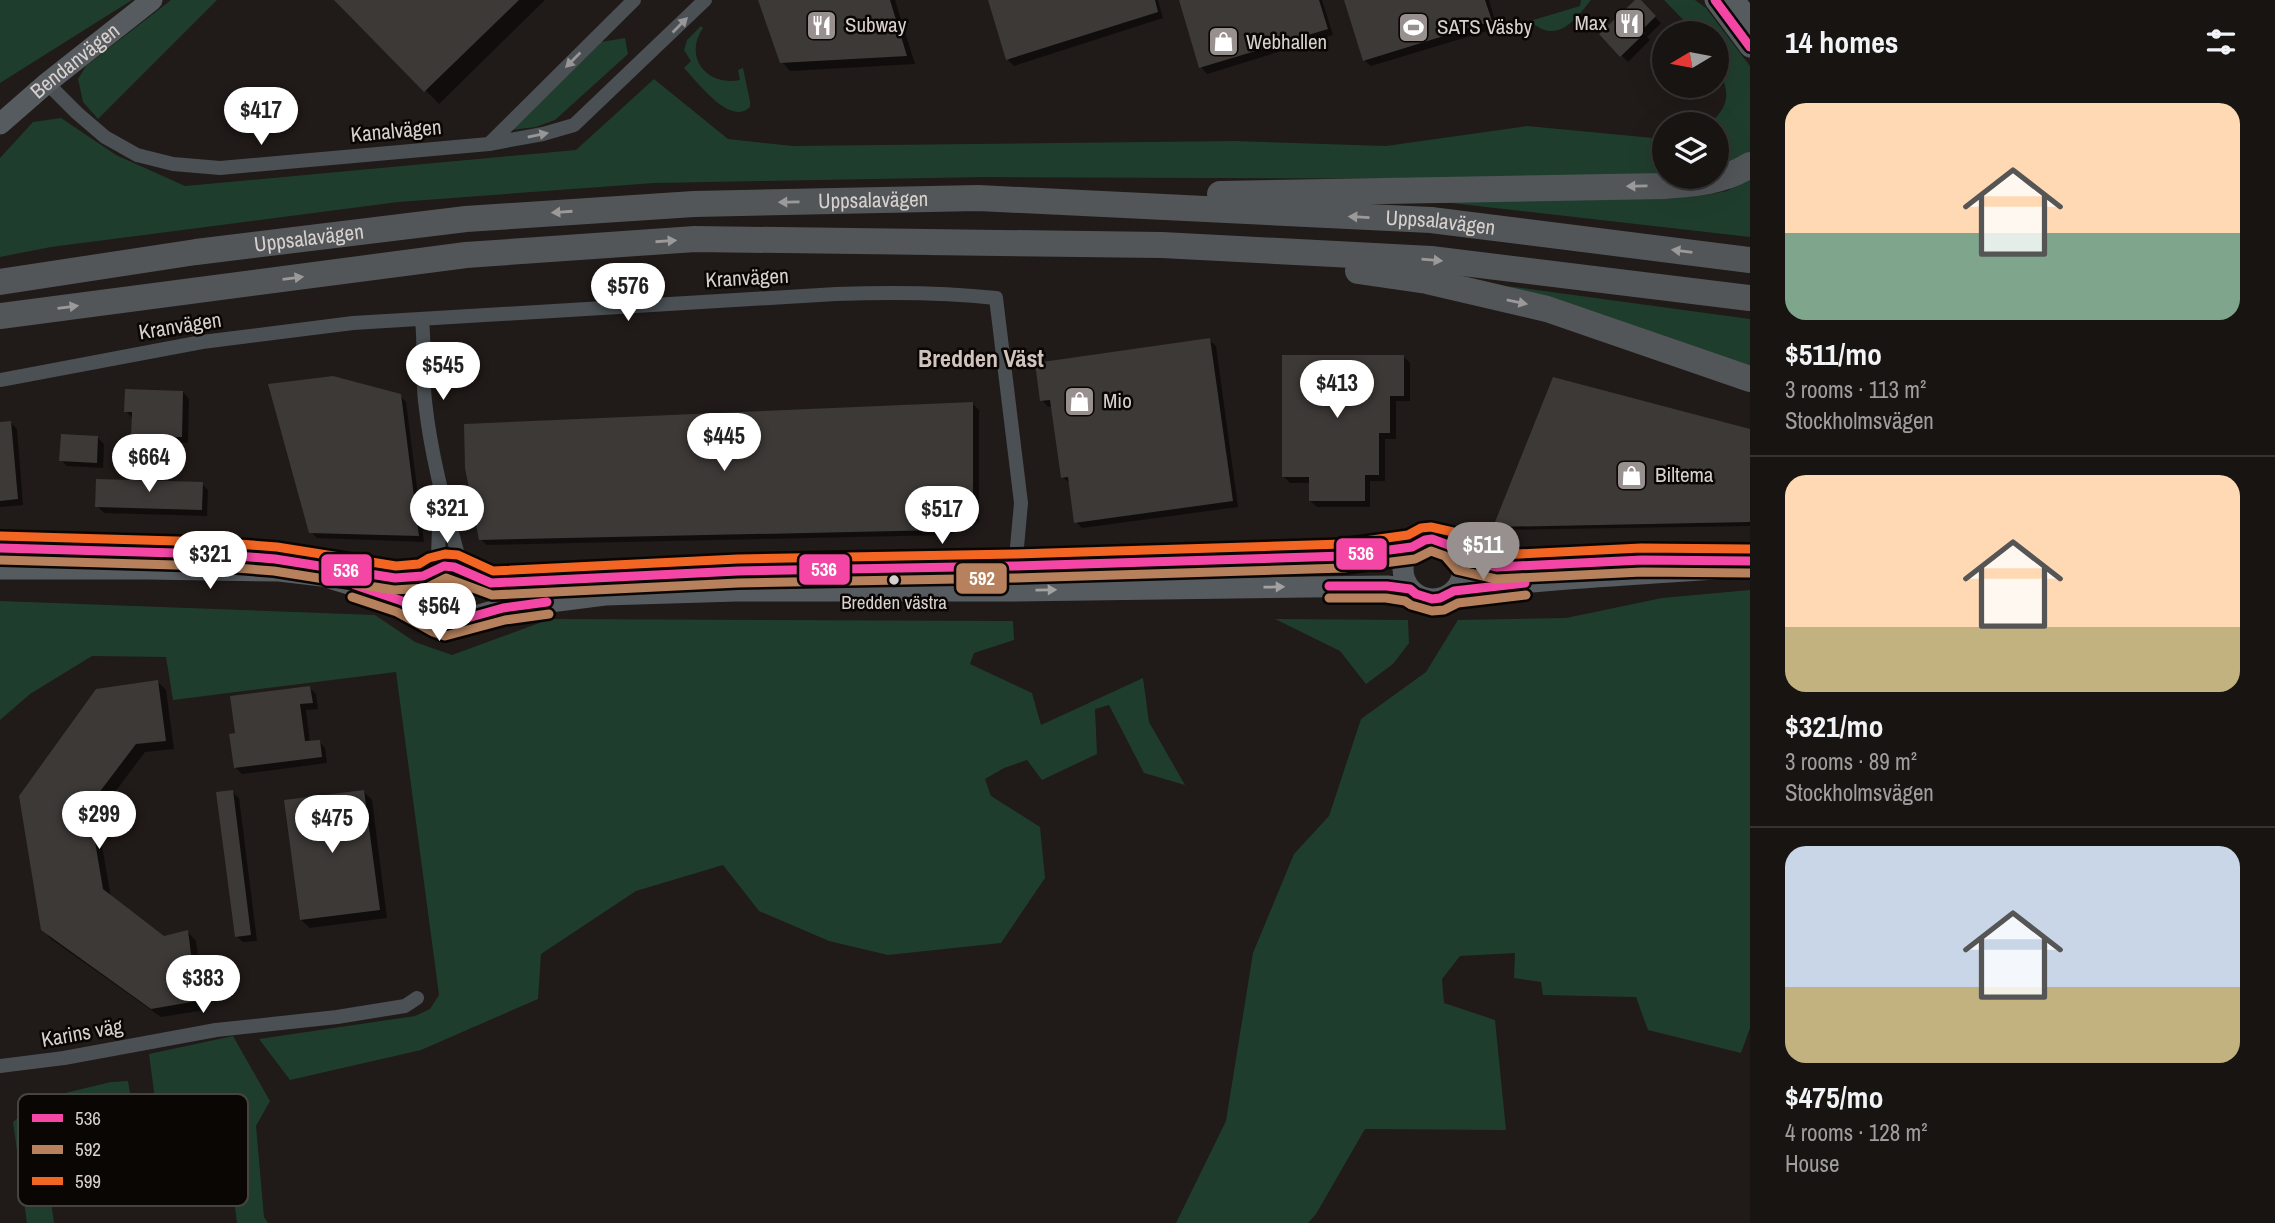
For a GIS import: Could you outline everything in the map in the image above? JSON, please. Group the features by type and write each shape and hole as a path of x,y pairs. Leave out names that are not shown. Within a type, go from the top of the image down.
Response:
{"highway":[{"path":"978,198 1664,186 1704,183 1735,175 1750,165"},
{"name":"Uppsalavägen","path":"0,282 196,252 466,219 694,204 978,198 1431,220 1750,260"},
{"name":"Uppsalavägen","path":"0,316 466,256 695,239 1163,245 1431,259 1750,298"},
{"path":"898,243 1367,272 1427,281 1547,309 1750,379"}],"main road":[{"name":"Bendanvägen","path":"0,124 152,0"},
{"path":"1714,0 1750,47"},
{"path":"1734,0 1750,20"},
{"path":"0,548 211,554 275,559 396,578 428,573 444,566 491,583 738,571 1344,556 1412,547 1425,540 1440,540 1454,547 1462,559 1462,577 1454,591"},
{"path":"1412,547 1403,567 1404,574 1410,589 1432,599 1454,591 1498,585 1663,574 1750,563"},
{"path":"1462,559 1497,567 1642,560 1750,563"},
{"path":"0,569 279,571 323,576 363,587 422,610 446,624 503,608 605,595 737,591 1013,591 1387,586 1410,589"},
{"path":"465,572 476,589 473,608 466,618"},
{"path":"422,610 418,593 428,573"}],"street":[{"path":"489,144 634,0"},
{"name":"Kanalvägen","path":"47,83 105,137 137,155 173,164 220,168 489,144 574,125 705,0"},
{"name":"Kranvägen","path":"0,380 202,342 353,323 901,291 996,298 1021,503 1013,591"},
{"path":"422,320 425,400 440,489 465,572"},
{"path":"428,573 438,555 440,489"},
{"name":"Karins väg","path":"0,1066 64,1058 216,1030 337,1017 405,1006 417,998"}],"green space":[{"path":"0,0 132,0 0,83"},
{"path":"171,0 217,0 98,119 83,102 78,79 86,66"},
{"path":"1581,0 1591,0 1578,16 1557,30 1540,28 1530,21 1580,6"},
{"path":"1664,0 1695,0 1706,8 1716,21 1684,21"},
{"path":"701,26 703,28 697,39 696,49 702,68 717,79 728,81 740,80 738,70 743,68 750,107 742,112 733,111 714,100 684,68 691,61 684,50 687,40"},
{"path":"625,38 628,54 555,120 536,127 511,130 601,42"},
{"path":"1729,38 1750,66 1750,156 1729,166 1729,112 1720,112 1729,98"},
{"path":"654,79 728,139 793,146 1235,141 1386,146 1527,126 1652,138 1652,175 1454,179 985,177 654,183 398,202 51,247 0,257 0,158 33,122 61,118 116,155 185,186 576,150"},
{"path":"1750,177 1750,237 1415,199 1705,195 1727,191"},
{"path":"1507,286 1750,319 1750,367"},
{"path":"1750,590 1750,1028 1741,1053 1648,1030 1636,997 1543,995 1541,982 1514,978 1515,953 1460,956 1442,979 1444,1003 1495,1020 1506,1130 1365,1129 1316,1214 1308,1223 1176,1223 1226,1121 1253,953 1294,854 1329,816 1361,719 1426,672 1458,620 1566,618 1662,598"},
{"path":"0,601 375,615 415,642 452,655 550,619 1013,621 1014,640 974,653 970,664 1032,693 1041,725 1143,678 1149,722 1185,785 1144,773 1109,705 1095,709 1097,754 1042,780 1027,760 1004,768 985,779 991,796 1040,827 1045,878 1001,943 888,955 829,941 759,911 723,865 636,891 541,954 538,999 421,1050 290,1080 259,1039 415,1016 430,1009 439,995 396,672 173,700 166,657 92,656 30,694 0,720"},
{"path":"1275,619 1408,620 1409,643 1393,664 1366,684 1340,651"},
{"path":"233,1036 270,1101 256,1126 264,1217 268,1223 237,1223 235,1206 248,1206 248,1094 154,1094 149,1054"},
{"path":"128,1081 130,1094 61,1094 111,1082"},
{"path":"18,1118 18,1158 13,1122"},
{"path":"25,1206 52,1206 54,1223 27,1223"}],"building":[{"path":"334,0 519,0 424,92"},
{"path":"758,0 890,0 907,56 780,63"},
{"path":"988,0 1155,0 1158,12 1006,60"},
{"path":"1179,0 1319,0 1328,29 1199,68"},
{"path":"1344,0 1485,0 1492,21 1363,61"},
{"name":"Max","path":"1635,0 1641,0 1656,16 1642,30 1645,33 1620,57 1599,34"},
{"path":"1210,338 1233,501 1074,523 1068,477 1061,478 1050,400 1040,401 1035,363"},
{"path":"1282,355 1404,355 1404,396 1390,396 1390,433 1379,433 1379,475 1365,475 1365,501 1309,501 1309,477 1282,477"},
{"path":"333,376 401,394 419,536 309,533 268,384"},
{"name":"Biltema","path":"1553,377 1750,429 1750,522 1493,527"},
{"path":"125,389 183,391 182,437 131,436 132,412 124,412"},
{"path":"973,402 973,516 942,530 479,540 465,468 464,424"},
{"path":"11,421 18,499 0,501 0,422"},
{"path":"61,434 98,436 97,463 59,461"},
{"path":"96,479 203,482 202,510 95,507"},
{"path":"158,680 166,741 136,744 89,806 103,889 164,936 188,930 197,1001 151,1009 41,930 19,796 96,689"},
{"path":"310,686 313,703 300,704 305,741 320,740 322,757 234,768 229,734 235,733 230,696"},
{"path":"233,790 251,935 235,937 216,792"},
{"path":"364,790 380,910 300,920 284,800"}],"transit line":[{"name":"536","path":"1715,0 1750,47"},
{"name":"599","path":"0,536 212,542 277,547 396,566 419,564 445,554 458,555 493,571 738,559 1343,544 1408,535 1421,528 1431,527 1453,532 1463,538 1469,548 1498,555 1641,548 1750,549"},
{"name":"536","path":"0,548 211,554 275,559 395,578 423,576 444,566 454,567 491,583 738,571 1344,556 1412,547 1432,539 1454,547 1462,559 1497,567 1642,560 1750,561"},
{"name":"592","path":"0,560 210,566 274,571 394,590 426,588 446,578 492,595 738,583 1344,568 1415,559 1431,551 1445,556 1457,570 1496,579 1642,572 1750,573"},
{"name":"536","path":"1329,586 1387,586 1410,589 1432,599 1454,591 1525,583"},
{"name":"536","path":"355,585 402,601 446,624 503,608 547,602"},
{"name":"592","path":"1329,598 1386,598 1405,601 1432,611 1444,610 1458,603 1526,595"},
{"name":"592","path":"352,597 397,612 445,636 505,620 549,614"}],"place":[{"name":"Max","path":"1630,23"},
{"name":"Subway","path":"822,25"},
{"name":"SATS Väsby","path":"1414,27"},
{"name":"Webhallen","path":"1223,42"},
{"name":"Mio","path":"1080,401"},
{"name":"Biltema","path":"1632,475"},
{"name":"Bredden västra","path":"894,580"}],"district":[{"name":"Bredden Väst","path":"981,359"}]}
